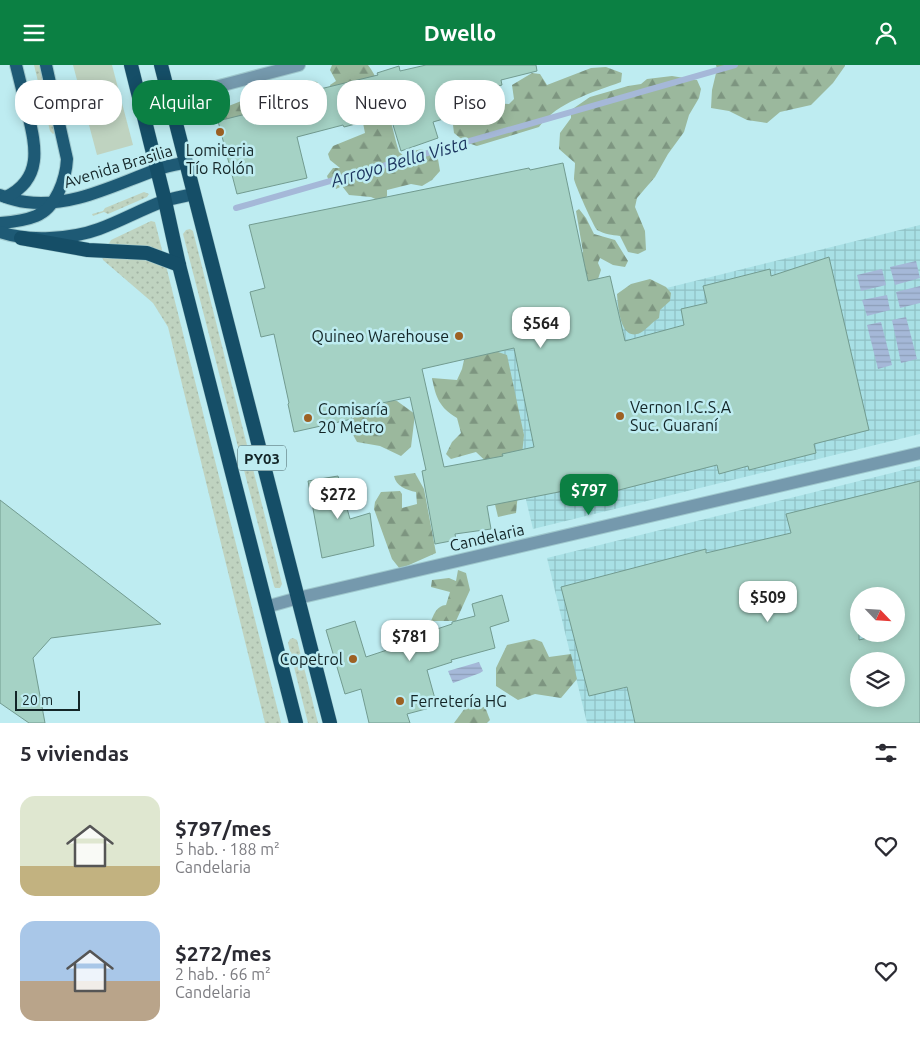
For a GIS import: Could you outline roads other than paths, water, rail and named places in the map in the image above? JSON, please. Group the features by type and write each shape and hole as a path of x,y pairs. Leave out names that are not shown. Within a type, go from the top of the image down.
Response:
{"highway":[{"name":"PY03","path":"131,65 165,201 178,265 296,723"},
{"name":"PY03","path":"161,65 165,80"},
{"name":"PY03","path":"177,125 330,723"},
{"path":"21,238 88,250 147,253 178,265"}],"main road":[{"path":"3,196 18,191 30,174 35,151 16,65"},
{"path":"0,223 16,222 37,216 58,194 67,171 67,159 46,65"},
{"name":"Avenida Brasilia","path":"3,196 25,202 52,202 95,194 157,169 186,162"},
{"path":"0,232 21,238 64,236 98,229 165,201 194,194"}],"street":[{"path":"230,83 299,65"},
{"name":"Candelaria","path":"266,607 920,453"}],"waterway":[{"name":"Arroyo Bella Vista","path":"236,208 735,65"}],"place":[{"name":"Lomiteria Tío Rolón","path":"220,132"},
{"name":"Quineo Warehouse","path":"459,336"},
{"name":"Vernon I.C.S.A Suc. Guaraní","path":"620,416"},
{"name":"Comisaría 20 Metro","path":"308,418"},
{"name":"Copetrol","path":"353,659"},
{"name":"Ferretería HG","path":"400,701"}]}
